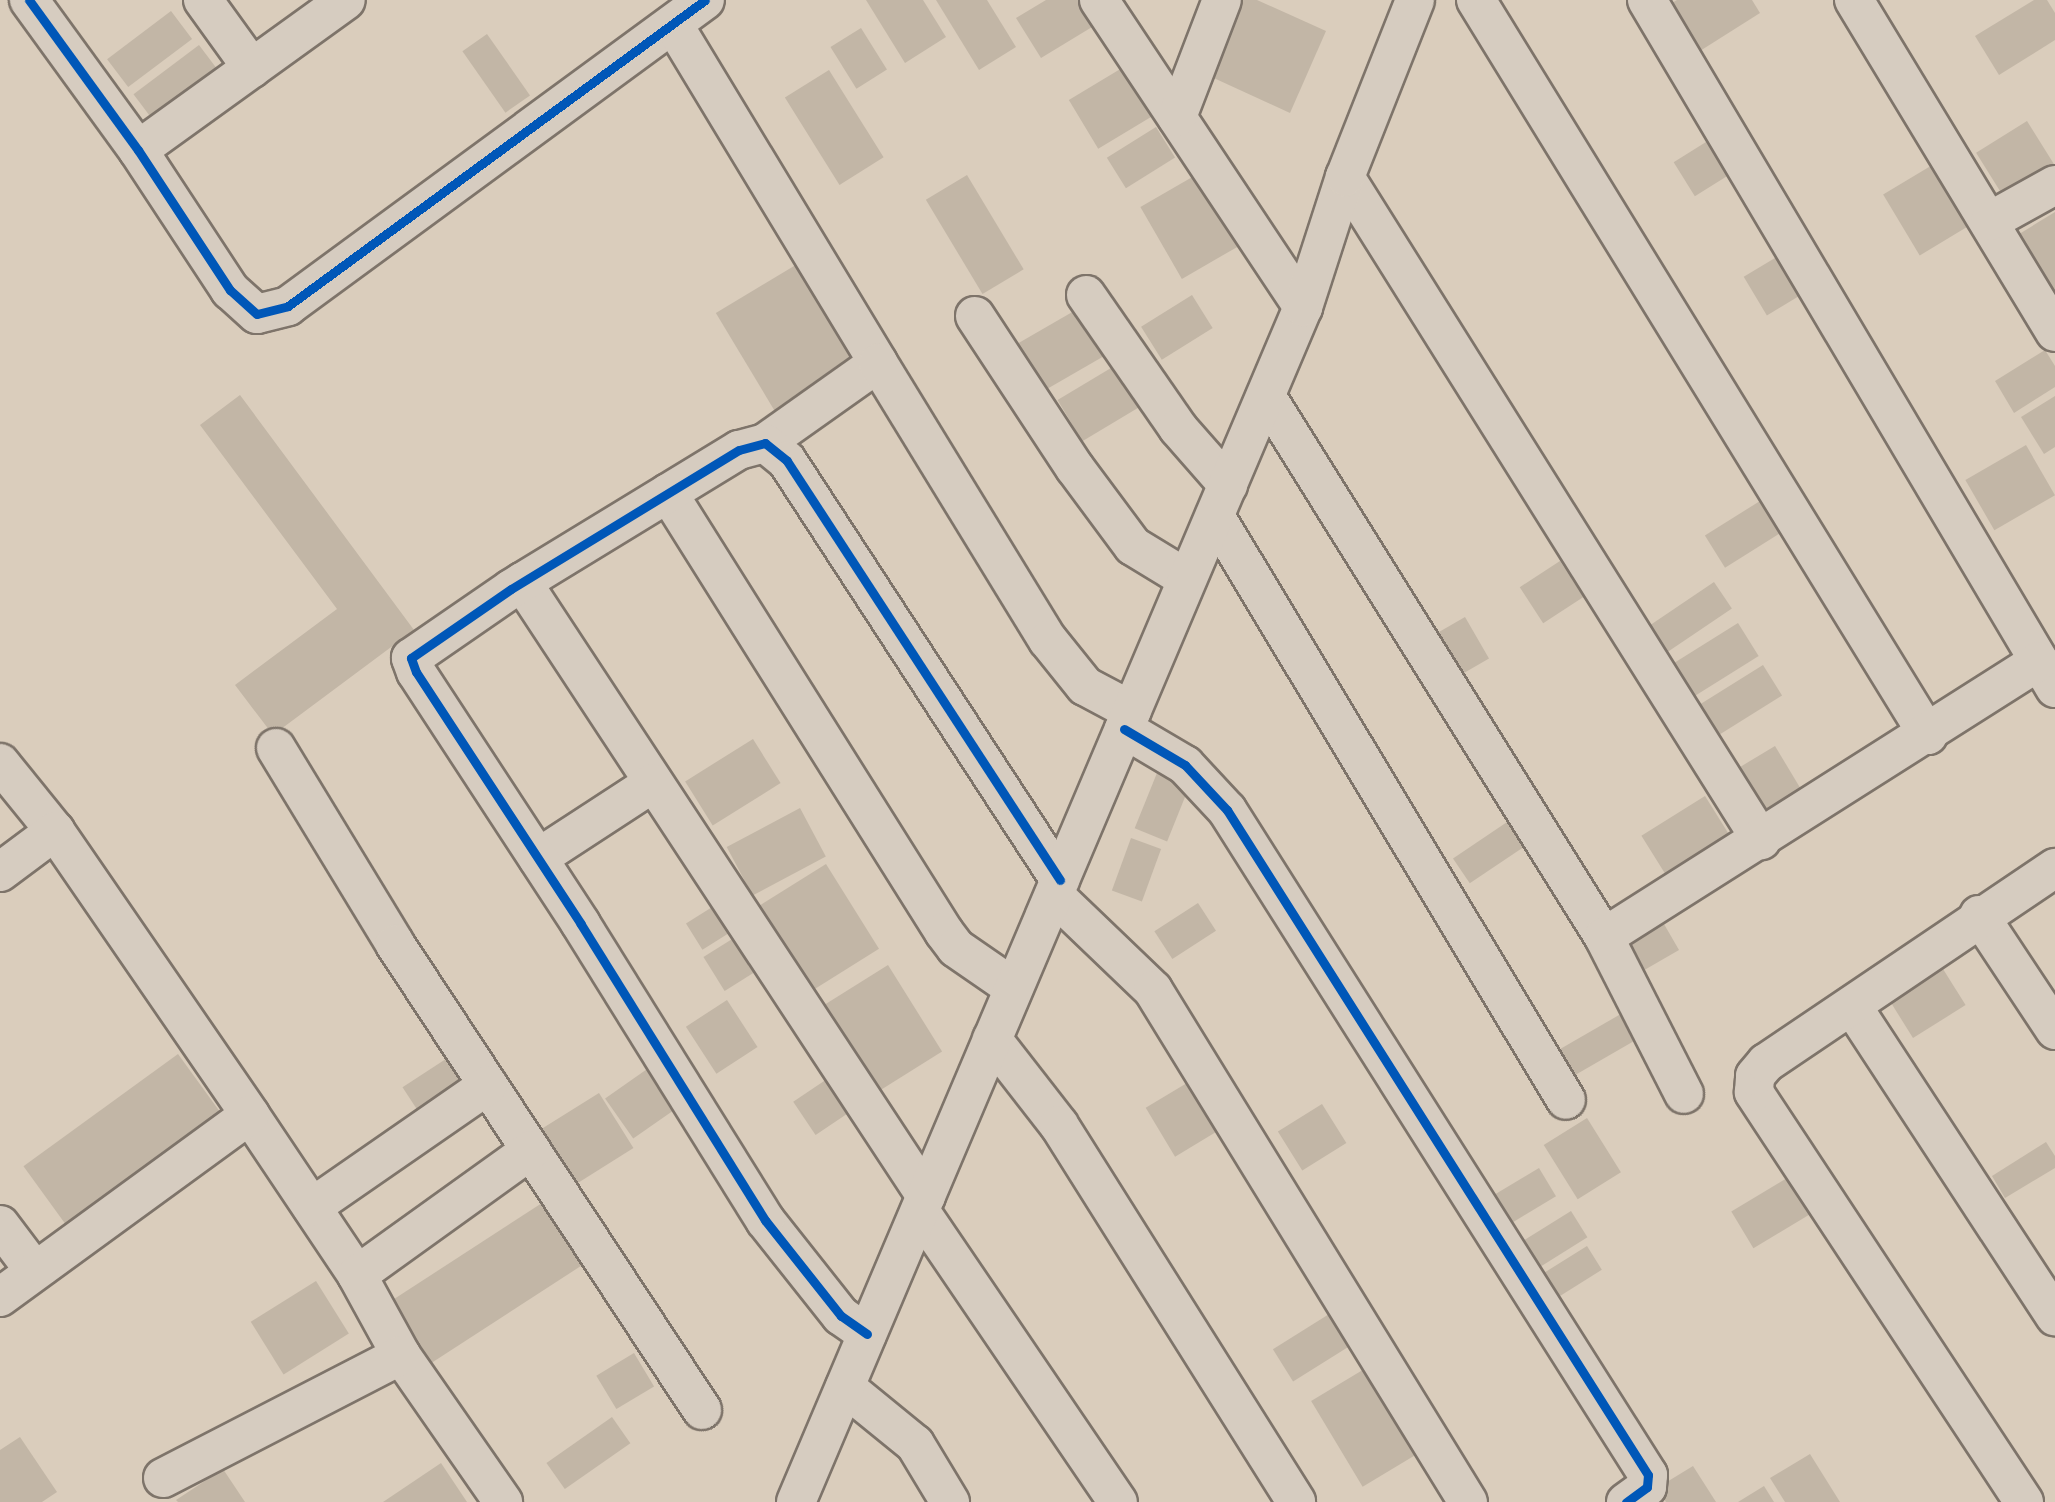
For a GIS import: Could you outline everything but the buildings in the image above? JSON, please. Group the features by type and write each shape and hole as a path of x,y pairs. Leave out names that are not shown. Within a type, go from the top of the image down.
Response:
{"street":[{"path":"29,0 138,150 230,289 257,314 288,306 705,0"},
{"path":"203,0 252,68"},
{"path":"138,150 346,0"},
{"path":"1099,0 1303,307"},
{"path":"1177,117 1222,0"},
{"path":"796,1502 1303,307 1345,177 1415,0"},
{"path":"1476,0 1928,735"},
{"path":"1854,0 2055,332"},
{"path":"1604,937 1928,735 2047,674 1655,3"},
{"path":"673,24 1048,640 1085,685 1185,765 1227,810 1642,1463 1648,1475 1647,1487 1626,1502"},
{"path":"1345,177 1761,840"},
{"path":"1990,221 2055,186"},
{"path":"1086,295 1178,428 1221,500 1566,1100"},
{"path":"975,316 1075,468 1133,545 1187,579"},
{"path":"867,1334 841,1316 765,1220 538,858 413,668 411,658 522,582 667,493 739,450 765,443 878,363"},
{"path":"1265,396 1604,937 1684,1094"},
{"path":"765,443 787,461 1057,887 1153,990 1468,1502"},
{"path":"667,493 944,932 956,948 1014,988"},
{"path":"522,582 1118,1502"},
{"path":"275,748 488,1085 702,1410"},
{"path":"0,763 55,831 250,1115 357,1275 401,1355 503,1502"},
{"path":"538,858 653,783"},
{"path":"0,872 55,831"},
{"path":"2024,1502 1754,1092 1755,1076 1766,1063 1852,1006 1979,915 2055,868"},
{"path":"1979,915 2055,1030"},
{"path":"1852,1006 2055,1316"},
{"path":"992,1039 1059,1125 1296,1502"},
{"path":"312,1207 488,1085"},
{"path":"0,1297 250,1115"},
{"path":"357,1275 531,1150"},
{"path":"0,1225 34,1270"},
{"path":"163,1478 401,1355"},
{"path":"845,1387 915,1444 950,1502"}],"cycle path":[{"path":"29,0 138,150 230,290 257,314 288,306 705,0"},
{"path":"867,1334 841,1316 765,1220 581,924 416,672 411,658 511,589 739,450 765,443 787,461 1060,880"},
{"path":"1124,729 1185,765 1227,810 1648,1475 1647,1487 1626,1502"}]}
